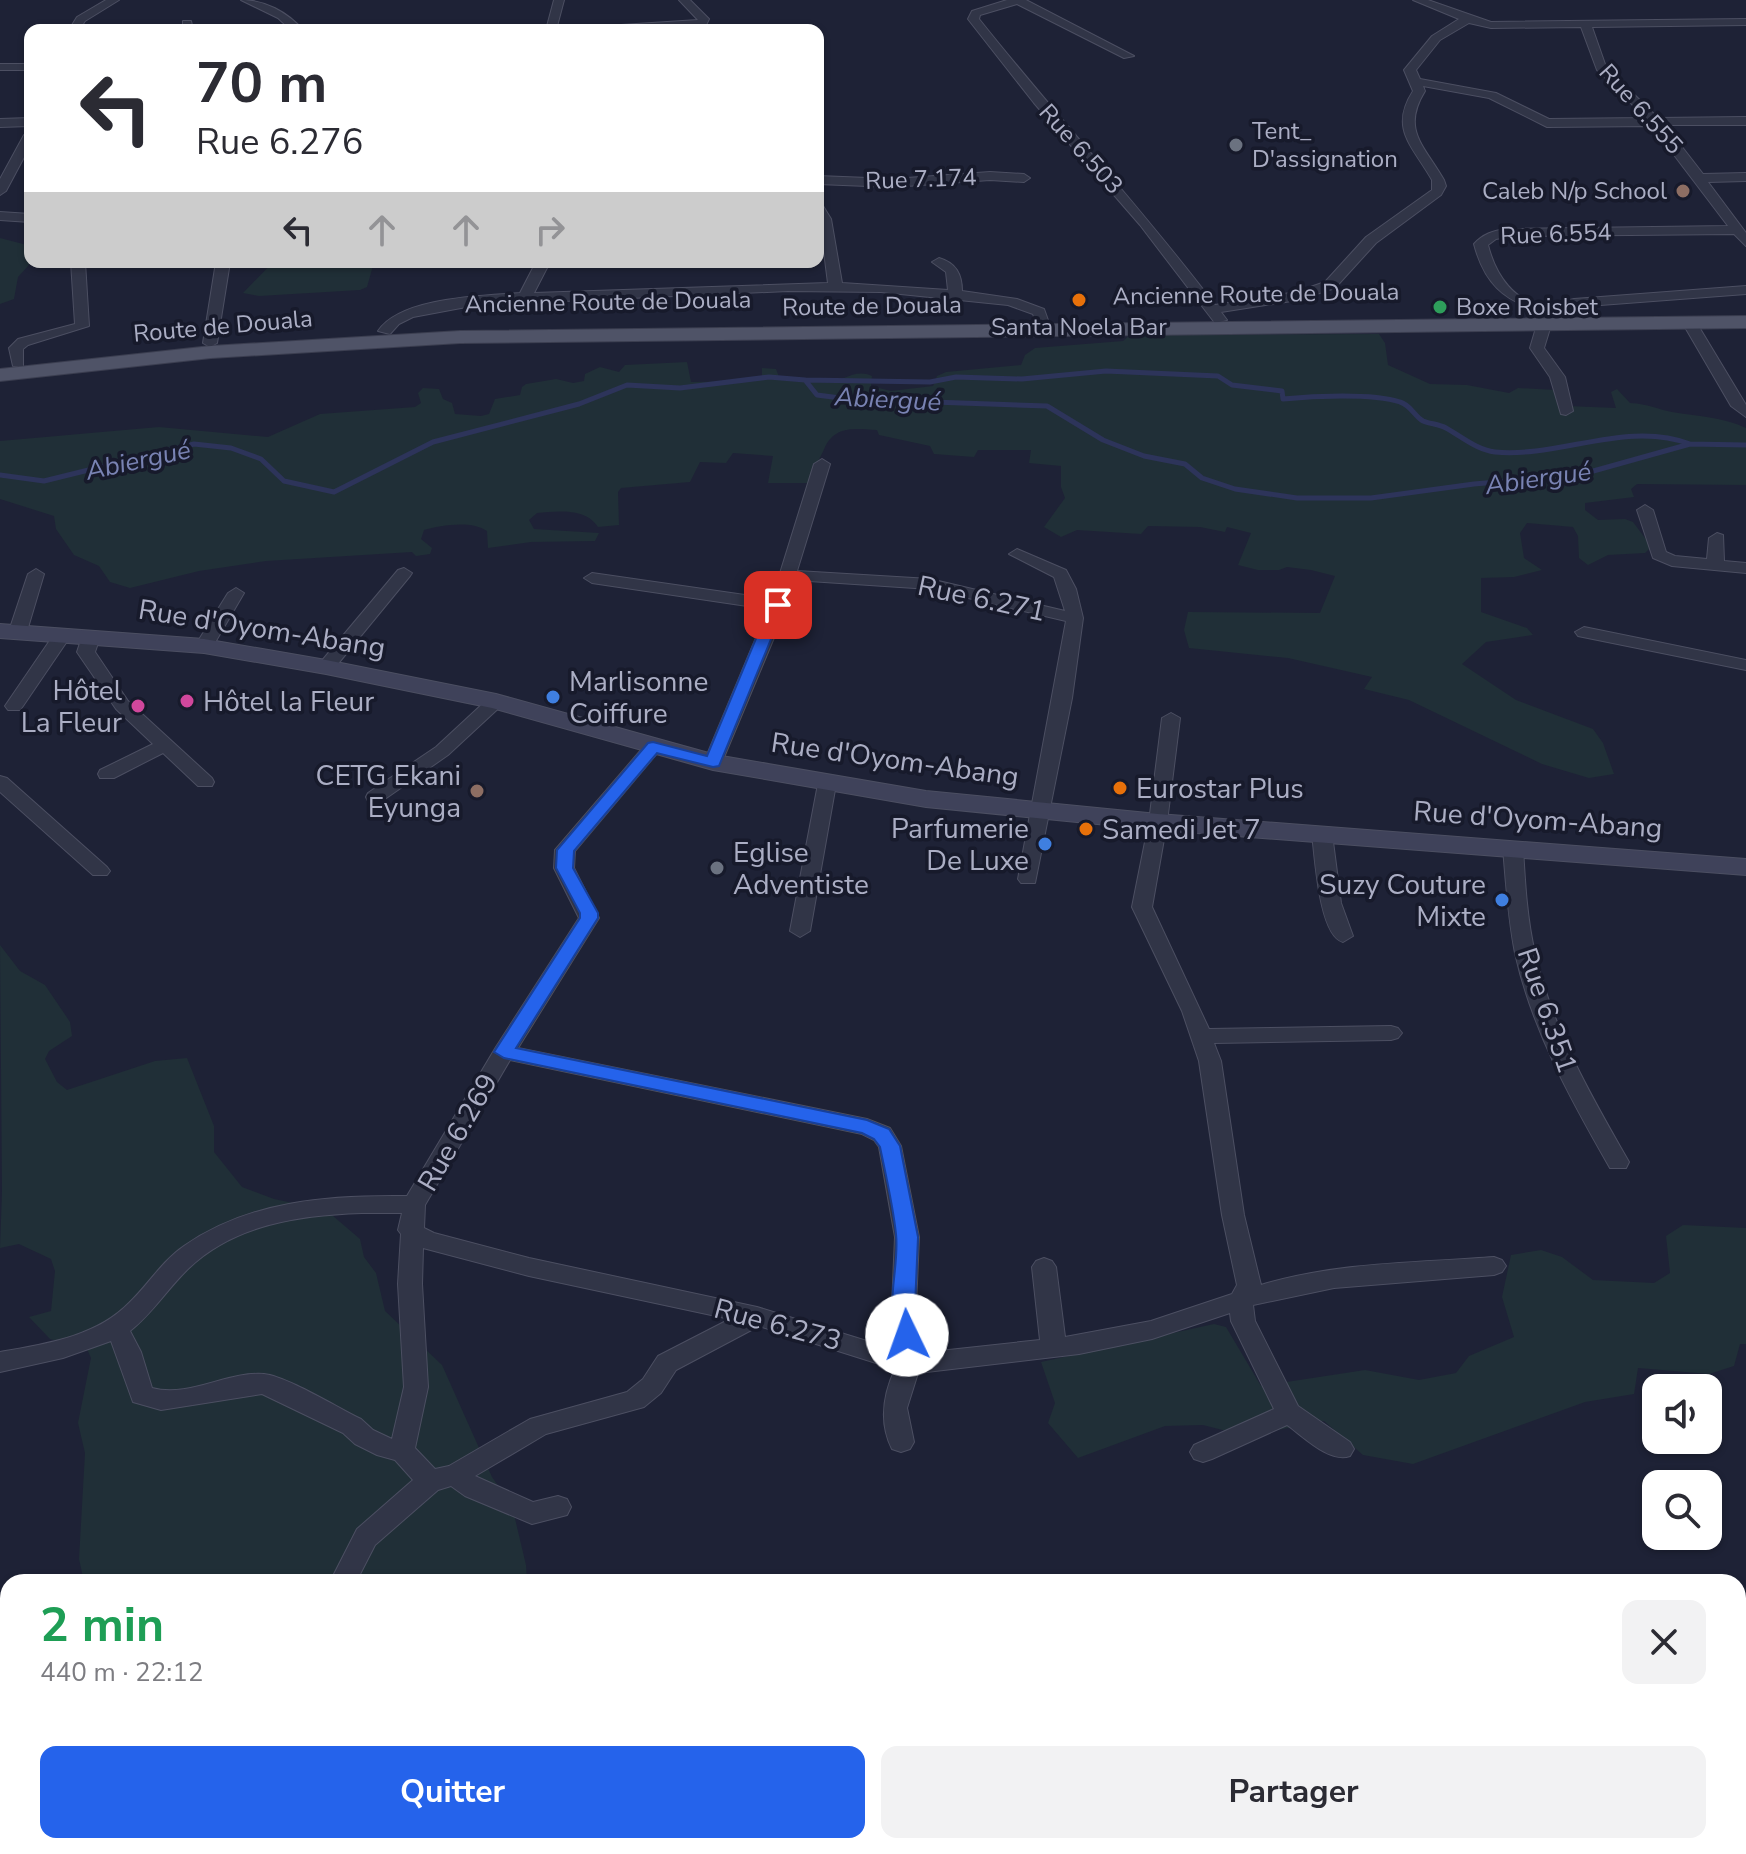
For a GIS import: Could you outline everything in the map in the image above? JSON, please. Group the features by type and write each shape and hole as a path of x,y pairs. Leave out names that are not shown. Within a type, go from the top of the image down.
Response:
{"main road":[{"name":"Ancienne Route de Douala","path":"6,368 210,343 338,338 385,331 1042,323 1216,314 1547,316 1746,312"},
{"name":"Route de Douala","path":"6,368 338,338 1547,316 1746,322"},
{"name":"Rue d'Oyom-Abang","path":"9,631 204,646 326,667 496,701 713,762 926,799 1158,822 1746,867"}],"street":[{"path":"78,24 81,19 114,0"},
{"path":"246,0 282,16 291,24"},
{"path":"553,24 559,0"},
{"path":"684,0 704,19 702,23 686,24"},
{"path":"1018,0 1128,56"},
{"name":"Rue 6.503","path":"1018,0 976,13 973,19 1038,101 1145,222 1216,314"},
{"path":"1418,0 1468,19 1515,27 1585,24"},
{"path":"1216,314 1298,296 1330,285 1371,240 1437,192 1440,186 1438,180 1417,146 1406,118 1407,110 1419,91 1410,70 1436,38 1468,19"},
{"name":"Rue 6.555","path":"1746,22 1585,24 1601,68 1656,123 1746,242"},
{"path":"0,67 24,67"},
{"path":"1417,82 1492,95 1547,123 1746,121"},
{"path":"0,123 24,122"},
{"path":"0,191 24,146"},
{"name":"Rue 7.174","path":"824,180 893,183 990,176 1024,178"},
{"path":"1699,178 1746,177"},
{"path":"0,216 24,218"},
{"path":"824,218 835,284"},
{"name":"Rue 6.554","path":"1547,316 1520,302 1492,276 1481,244 1486,238 1523,233 1736,230"},
{"path":"939,262 950,269 956,279 955,295"},
{"path":"6,368 16,348 23,342 82,326 78,268"},
{"path":"210,343 222,268"},
{"path":"524,298 540,268"},
{"path":"385,331 389,323 399,318 439,307 524,298 835,284 955,295 1035,308 1042,323"},
{"path":"1566,411 1559,376 1537,348 1547,316 1574,303 1746,290"},
{"path":"1689,322 1738,406 1746,413"},
{"path":"713,762 778,605 822,464"},
{"path":"1645,510 1659,555 1672,561 1746,568"},
{"path":"1715,566 1717,538"},
{"path":"1017,554 1060,571 1067,583 1075,618"},
{"path":"326,667 404,573"},
{"path":"9,631 36,574"},
{"name":"Rue 6.271","path":"787,575 930,584 1075,618 1028,879"},
{"path":"592,578 778,605"},
{"path":"204,646 236,593"},
{"path":"1584,632 1680,649 1746,665"},
{"path":"14,706 63,634"},
{"path":"91,637 86,652 122,705 205,782"},
{"path":"375,797 442,751 496,701"},
{"path":"1171,718 1158,822 1143,896 1144,917 1192,1011 1210,1061 1233,1215 1249,1285 1240,1300 1243,1321 1289,1413 1341,1449"},
{"path":"107,774 165,745"},
{"name":"Rue 6.269","path":"402,1451 416,1387 410,1230 414,1205 504,1052 589,918 564,868 565,850 653,747"},
{"path":"0,782 100,871"},
{"path":"800,931 827,784"},
{"path":"1322,834 1331,903 1343,936"},
{"name":"Rue 6.351","path":"1513,848 1519,917 1528,966 1572,1082 1618,1162"},
{"path":"1201,1036 1391,1033"},
{"path":"504,1052 867,1127 882,1134 890,1146 907,1237 904,1306 910,1364 895,1408 901,1442"},
{"path":"0,1362 75,1343 114,1328 130,1317 180,1262 213,1239 238,1227 294,1209 351,1203 414,1205"},
{"name":"Rue 6.273","path":"410,1230 427,1240 529,1267 757,1316 910,1364 1051,1348 1152,1330 1275,1288 1314,1281 1494,1266"},
{"path":"1044,1267 1053,1333 1051,1348"},
{"path":"347,1574 366,1537 443,1478 539,1426 635,1400 652,1386 667,1363 757,1316"},
{"path":"114,1328 127,1344 137,1365 142,1395 161,1400 265,1384 352,1426 364,1437 386,1448 402,1451 443,1478 532,1513 558,1507"},
{"path":"1203,1452 1289,1413"}],"shaded area":[{"path":"0,238 24,244 26,268 18,277 14,299 0,304"},
{"path":"267,268 372,268 367,287 360,290 259,296 243,293"},
{"path":"1379,334 1385,343 1388,365 1430,384 1467,385 1509,393 1518,388 1556,390 1567,406 1616,408 1611,392 1617,389 1630,403 1719,419 1746,428 1746,485 1637,484 1631,489 1634,497 1585,503 1585,510 1598,520 1625,519 1633,522 1648,542 1649,549 1645,553 1608,555 1588,565 1579,558 1578,536 1573,527 1527,523 1520,533 1524,558 1542,570 1514,577 1481,578 1481,612 1527,628 1533,635 1486,642 1462,664 1516,700 1593,729 1603,743 1614,774 1589,778 1542,764 1409,700 1364,689 1372,677 1288,658 1189,648 1184,630 1188,612 1320,613 1335,576 1287,567 1258,570 1238,565 1251,533 1227,527 1225,532 1200,527 1148,526 1141,534 1077,530 1061,537 1044,527 1065,498 1061,487 1061,466 1029,463 1031,450 978,450 974,457 934,454 930,446 879,435 877,430 847,430 829,440 808,483 768,483 773,456 733,453 726,463 700,462 690,482 621,488 618,492 619,525 598,527 579,514 562,512 537,513 529,520 534,529 599,533 595,541 531,542 488,548 487,531 473,526 447,525 424,530 421,539 432,548 430,554 416,556 412,552 266,561 199,571 130,588 110,582 99,566 74,555 56,529 54,516 0,499 0,441 159,427 268,437 320,414 415,407 421,403 418,393 423,388 439,389 443,399 452,403 455,414 481,416 489,414 495,399 520,395 526,384 556,379 573,383 584,381 585,374 600,367 619,372 625,365 687,362 691,382 757,381 762,378 762,368 776,369 779,377 815,382 866,374 872,376 871,386 891,391 933,386 937,376 946,372 1021,365 1025,355 1035,348 1123,341 1130,335"},
{"path":"0,945 20,971 45,985 70,1022 72,1036 49,1051 45,1059 57,1082 67,1090 155,1061 187,1058 214,1126 214,1152 242,1187 274,1199 326,1210 360,1239 364,1257 376,1273 385,1311 442,1365 492,1477 512,1506 527,1574 82,1574 79,1559 85,1453 78,1423 91,1358 87,1349 50,1339 29,1317 51,1311 55,1271 51,1259 19,1244 0,1248"},
{"path":"1683,1225 1746,1228 1746,1344 1740,1344 1734,1366 1709,1374 1638,1368 1634,1394 1585,1402 1413,1464 1363,1455 1324,1421 1246,1436 1203,1425 1165,1426 1078,1458 1048,1423 1055,1403 1041,1362 1214,1324 1226,1327 1261,1386 1365,1370 1419,1380 1456,1373 1469,1356 1514,1337 1502,1297 1511,1255 1541,1250 1562,1257 1593,1280 1654,1283 1670,1273 1666,1236"}],"waterway":[{"path":"805,380 930,382 956,377 1022,379 1106,371 1218,376 1232,385 1282,391 1283,399 1359,396 1400,402 1423,421 1443,427 1488,451 1544,450 1642,436 1690,444"},
{"name":"Abiergué","path":"0,475 44,481 194,444 231,448 261,459 284,481 334,492 433,442 579,404 627,385 680,388 769,377 805,380"},
{"name":"Abiergué","path":"805,380 817,395 848,399 1047,406 1103,440 1144,456 1185,464 1202,478 1235,489 1297,498 1371,498 1474,484 1579,475 1690,444"},
{"name":"Abiergué","path":"1690,444 1746,445"}],"place":[{"name":"Tent_ D'assignation","path":"1236,145"},
{"name":"Caleb N/p School","path":"1683,191"},
{"name":"Santa Noela Bar","path":"1079,300"},
{"name":"Boxe Roisbet","path":"1440,307"},
{"name":"Marlisonne Coiffure","path":"553,697"},
{"name":"Hôtel la Fleur","path":"187,701"},
{"name":"Hôtel La Fleur","path":"138,706"},
{"name":"Eurostar Plus","path":"1120,788"},
{"name":"CETG Ekani Eyunga","path":"477,791"},
{"name":"Samedi Jet 7","path":"1086,829"},
{"name":"Parfumerie De Luxe","path":"1045,844"},
{"name":"Eglise Adventiste","path":"717,868"},
{"name":"Suzy Couture Mixte","path":"1502,900"}],"route":[{"path":"778,605 713,762 653,747 565,850 564,868 589,918 504,1052 867,1127 882,1134 890,1146 907,1237 908,1273 904,1306 907,1335"}]}
